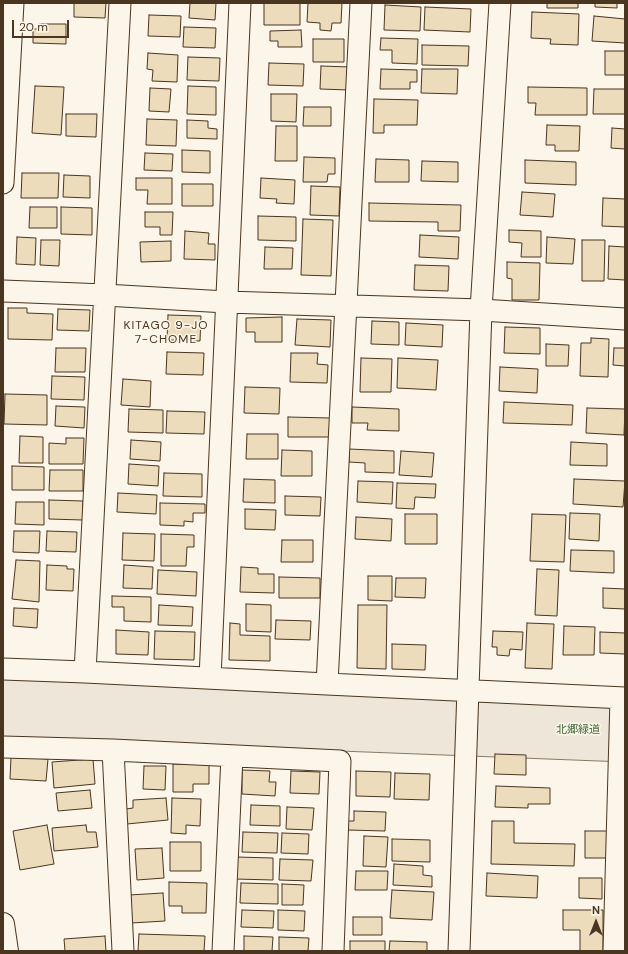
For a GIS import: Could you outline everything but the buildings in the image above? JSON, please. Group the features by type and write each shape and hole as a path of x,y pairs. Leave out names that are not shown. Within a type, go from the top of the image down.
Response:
{"highway":[{"path":"3,924 7,951"}],"street":[{"path":"3,183 13,3"},
{"path":"85,672 120,3"},
{"path":"210,678 240,3"},
{"path":"327,684 360,3"},
{"path":"460,951 481,310 500,3"},
{"path":"3,291 226,302 481,310 625,319"},
{"path":"3,669 623,698 614,951"},
{"path":"3,747 113,750 340,761 333,951"},
{"path":"113,750 123,951"},
{"path":"223,951 232,756"}],"green space":[{"name":"北郷緑道","path":"3,678 625,702 625,762 3,738"}],"district":[{"name":"KITAGO 9-JO 7-CHOME","path":"166,333"}]}
